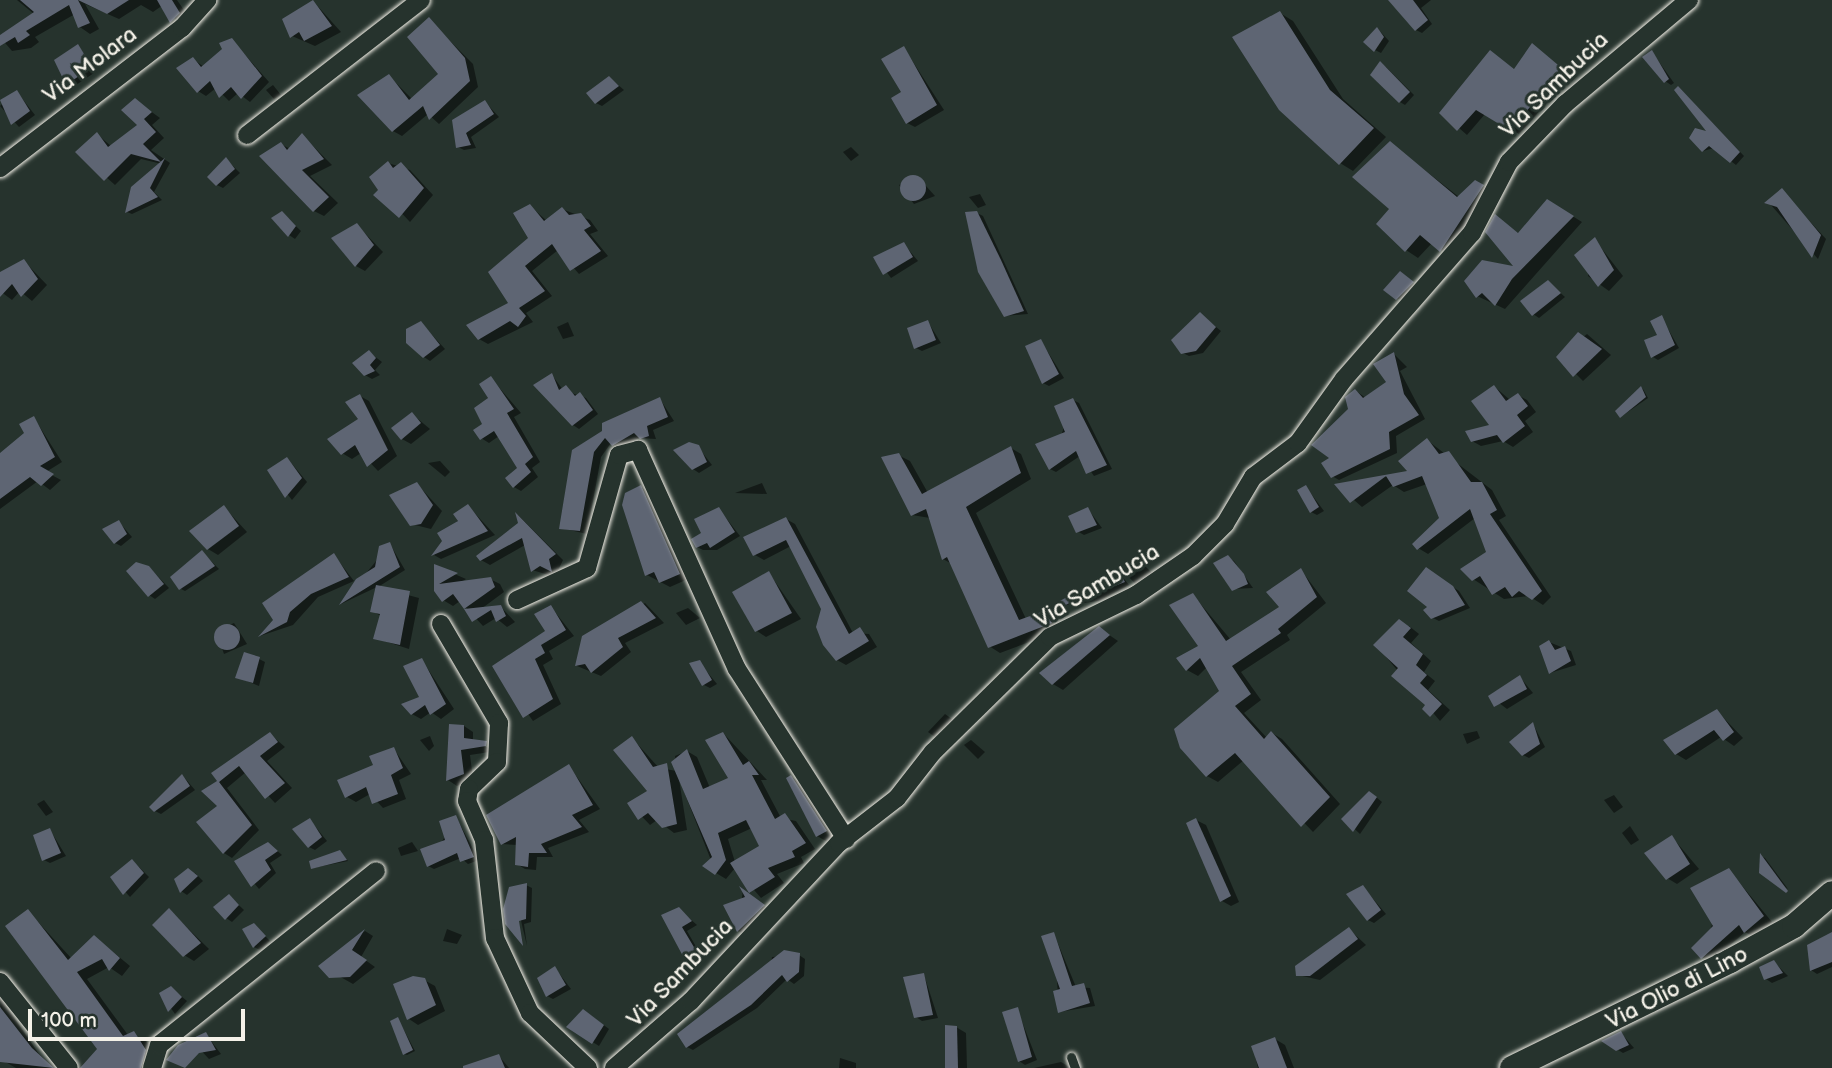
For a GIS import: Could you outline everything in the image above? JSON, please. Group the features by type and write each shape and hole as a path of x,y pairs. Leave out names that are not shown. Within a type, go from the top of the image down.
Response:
{"street":[{"name":"Via Molara","path":"0,168 182,27 207,0"},
{"path":"247,135 421,0"},
{"name":"Via Sambucia","path":"614,1068 691,1001 846,839 897,798 933,752 1050,637 1136,595 1193,556 1224,524 1253,477 1298,443 1344,379 1472,233 1509,163 1565,104 1689,0"},
{"path":"517,600 587,568 619,455 638,450 737,668 846,839"},
{"path":"441,624 499,723 497,762 469,789 467,801 484,840 495,938 530,1013 588,1068"},
{"path":"152,1068 159,1045 376,871"},
{"name":"Via Olio di Lino","path":"1512,1068 1730,961 1794,926 1832,893"},
{"path":"0,982 69,1068"}],"lane":[{"path":"1071,1057 1075,1068"}],"building":[{"path":"20,0 78,0 90,23 78,28 69,5 26,31 30,35 18,43 15,37 0,46 0,35 34,12"},
{"path":"78,0 129,0 107,14"},
{"path":"157,0 172,0 180,13 170,23"},
{"path":"313,0 332,26 304,41 299,32 290,38 282,19"},
{"path":"1388,0 1413,0 1428,20 1415,31"},
{"path":"1280,11 1330,90 1374,128 1339,165 1279,110 1232,37"},
{"path":"429,17 465,58 470,81 429,120 423,106 392,132 357,95 389,74 409,100 438,74 407,37"},
{"path":"1377,27 1384,37 1374,52 1363,42"},
{"path":"232,38 262,76 241,99 231,87 219,98 210,81 197,93 176,68 193,57 201,67 222,49 219,43"},
{"path":"1532,43 1564,70 1509,130 1476,110 1457,131 1439,113 1490,50 1514,69"},
{"path":"78,44 92,67 66,85 54,60"},
{"path":"904,46 937,105 906,124 891,98 901,92 881,59"},
{"path":"1652,50 1669,79 1664,83 1642,57"},
{"path":"1380,61 1410,92 1399,103 1370,75"},
{"path":"609,76 619,86 595,104 586,93"},
{"path":"1678,86 1740,152 1730,163 1709,146 1702,152 1689,138 1695,128 1706,131 1674,90"},
{"path":"17,90 30,111 11,125 0,100"},
{"path":"135,98 152,112 144,119 156,132 143,144 161,162 131,154 104,181 75,152 97,132 108,147 137,125 121,110"},
{"path":"485,100 494,114 466,133 471,145 456,148 452,120"},
{"path":"302,133 324,159 302,170 329,197 313,212 259,156 281,142 287,150"},
{"path":"1390,141 1457,197 1475,180 1484,185 1440,252 1420,235 1405,252 1376,224 1389,209 1352,177"},
{"path":"226,157 235,169 216,186 207,177"},
{"path":"165,158 150,188 158,197 125,213 131,187"},
{"path":"388,161 393,168 401,162 424,188 399,218 373,195 378,190 369,177"},
{"path":"913,175 922,179 926,188 922,197 913,201 904,197 900,188 904,179"},
{"path":"1782,188 1821,235 1812,258 1777,207 1764,203"},
{"path":"1547,199 1574,216 1512,279 1495,306 1482,293 1476,298 1464,281 1482,260 1513,266 1485,232 1495,214 1518,233"},
{"path":"530,204 544,221 562,207 569,215 581,213 591,226 584,230 601,251 570,271 552,244 525,266 545,291 519,308 526,316 518,327 510,321 478,340 466,325 508,303 488,272 528,238 513,213"},
{"path":"282,211 296,226 288,237 271,218"},
{"path":"977,211 1024,311 1004,317 978,272 965,212"},
{"path":"357,223 374,245 355,267 331,238"},
{"path":"1595,237 1614,270 1598,287 1574,255"},
{"path":"904,242 913,257 883,275 873,257"},
{"path":"24,259 38,279 21,297 12,284 0,297 0,272"},
{"path":"1400,271 1414,282 1396,300 1383,290"},
{"path":"1548,280 1561,293 1532,316 1520,301"},
{"path":"1200,312 1216,327 1196,351 1181,354 1171,340"},
{"path":"1662,315 1675,345 1651,358 1644,340 1657,335 1650,321"},
{"path":"928,320 936,340 914,349 907,328"},
{"path":"421,321 440,345 423,358 406,343 406,329"},
{"path":"1578,332 1602,349 1573,377 1556,357"},
{"path":"1041,339 1059,374 1042,384 1025,346"},
{"path":"369,350 376,358 370,365 375,371 364,376 352,363"},
{"path":"1394,352 1404,394 1419,415 1389,432 1390,449 1331,478 1321,463 1329,458 1311,445 1348,409 1345,397 1355,389 1363,398 1386,382 1373,364"},
{"path":"552,373 559,390 566,385 575,396 580,392 593,410 572,426 533,385"},
{"path":"491,376 514,409 507,413 533,457 525,464 531,472 513,488 505,478 517,468 494,431 480,440 473,430 482,424 474,408 488,398 479,384"},
{"path":"1494,385 1506,401 1518,393 1528,406 1517,415 1525,426 1503,443 1497,435 1471,442 1465,431 1489,425 1471,401"},
{"path":"1641,386 1646,397 1620,418 1615,411"},
{"path":"360,394 388,450 367,467 355,445 341,455 327,439 358,419 345,402"},
{"path":"660,397 668,417 647,426 649,436 640,439 634,433 612,446 605,438 594,452 580,531 559,529 572,450 602,431 602,423"},
{"path":"1073,398 1107,465 1086,474 1076,451 1049,470 1035,444 1065,432 1054,406"},
{"path":"412,412 421,423 401,440 391,428"},
{"path":"34,416 55,457 40,466 54,474 41,486 30,477 0,499 0,453 24,433 19,424"},
{"path":"1427,438 1439,454 1449,451 1471,482 1482,482 1497,510 1490,514 1542,591 1532,600 1519,591 1512,597 1505,587 1492,595 1480,576 1472,581 1460,569 1486,552 1470,509 1417,550 1412,544 1439,518 1422,476 1393,487 1386,476 1350,503 1334,484 1407,471 1398,461"},
{"path":"689,442 699,445 707,462 692,470 673,450"},
{"path":"1011,446 1021,473 966,507 1019,620 1044,611 1052,623 988,648 947,557 942,560 926,509 911,516 881,457 899,453 922,494"},
{"path":"287,457 302,478 285,498 267,470"},
{"path":"417,482 433,505 421,524 410,526 389,495"},
{"path":"641,485 680,574 659,583 654,572 645,576 622,505 625,493"},
{"path":"1306,485 1319,507 1310,513 1297,490"},
{"path":"468,504 488,531 431,556 442,541 437,533 458,521 453,514"},
{"path":"224,505 239,526 207,550 189,531"},
{"path":"719,507 735,532 710,548 707,543 696,548 691,539 701,533 694,519"},
{"path":"1088,507 1097,525 1076,533 1068,516"},
{"path":"515,512 556,554 549,559 552,572 540,566 531,572 522,538 480,561 476,556 518,523"},
{"path":"786,517 849,634 860,627 869,641 836,661 823,645 816,627 821,609 786,540 753,556 743,537"},
{"path":"119,520 127,534 114,544 102,529"},
{"path":"390,542 400,567 339,605 356,579 375,567 379,546"},
{"path":"202,550 215,566 179,590 170,577"},
{"path":"334,553 349,577 311,594 290,612 287,622 258,637 273,620 262,603"},
{"path":"1228,555 1244,574 1248,584 1232,591 1213,563"},
{"path":"136,562 149,566 164,584 148,597 126,571"},
{"path":"434,564 458,573 439,584 491,577 495,587 464,609 453,594 442,602 434,591"},
{"path":"1426,567 1453,586 1465,605 1431,619 1423,610 1427,607 1407,591"},
{"path":"1117,568 1125,582 1055,609 1053,605"},
{"path":"1301,568 1317,597 1278,629 1281,633 1232,666 1251,694 1235,706 1264,739 1271,731 1330,797 1301,827 1235,753 1206,777 1180,748 1174,729 1219,691 1200,658 1186,671 1176,658 1198,646 1169,605 1193,593 1226,641 1279,607 1266,592"},
{"path":"769,571 792,613 755,632 732,592"},
{"path":"376,585 410,591 400,645 373,639 380,614 370,612"},
{"path":"641,601 656,618 618,638 623,647 591,673 585,664 575,666 582,636"},
{"path":"501,605 506,616 496,622 491,610 472,622 464,609"},
{"path":"551,605 566,630 541,645 545,653 535,659 553,699 523,718 492,666 545,631 534,614"},
{"path":"1399,619 1411,628 1403,637 1423,654 1416,665 1427,675 1420,683 1442,704 1430,717 1422,709 1425,705 1391,676 1398,668 1373,645"},
{"path":"227,624 236,628 240,637 236,646 227,650 218,646 214,637 218,628"},
{"path":"1099,626 1110,635 1052,685 1039,673"},
{"path":"1549,640 1555,650 1565,646 1571,661 1549,674 1539,646"},
{"path":"244,652 260,657 253,683 235,678"},
{"path":"422,658 446,704 430,715 425,705 411,715 401,704 419,697 403,666"},
{"path":"700,660 712,680 702,686 689,663"},
{"path":"1520,675 1527,689 1494,707 1488,696"},
{"path":"1717,709 1734,732 1723,741 1714,730 1675,755 1663,740"},
{"path":"1533,722 1540,744 1522,756 1509,742"},
{"path":"449,724 464,725 464,738 487,741 486,746 461,750 464,774 446,781"},
{"path":"270,732 278,742 260,756 285,783 265,799 239,766 219,782 252,825 223,854 196,822 217,806 201,791 217,781 211,773"},
{"path":"723,732 743,765 749,761 759,775 752,775 775,819 785,813 806,843 792,851 795,857 768,868 775,877 749,893 730,863 759,846 746,820 718,833 726,860 715,875 702,866 712,857 671,762 687,749 703,789 728,778 705,740"},
{"path":"632,736 653,767 667,763 677,824 662,828 648,813 638,820 627,803 647,791 613,750"},
{"path":"394,747 403,768 391,775 398,794 372,804 366,787 345,798 337,780 373,765 369,756"},
{"path":"569,764 593,805 572,815 582,827 541,844 547,853 529,853 528,867 515,865 516,837 501,845 486,815"},
{"path":"182,774 190,786 154,812 149,807"},
{"path":"791,775 827,831 816,837 786,778"},
{"path":"1369,791 1377,797 1353,832 1341,819"},
{"path":"456,815 474,857 460,862 457,853 427,867 420,849 445,840 439,821"},
{"path":"310,818 322,837 308,848 292,829"},
{"path":"1196,818 1231,896 1220,902 1186,823"},
{"path":"50,828 61,853 42,861 33,835"},
{"path":"1672,835 1690,864 1666,880 1644,853"},
{"path":"268,842 278,851 265,860 271,870 251,887 234,861"},
{"path":"340,850 347,860 311,869 309,861"},
{"path":"1760,853 1788,891 1786,893 1759,873"},
{"path":"132,859 144,873 123,895 110,877"},
{"path":"188,868 198,876 180,893 174,879"},
{"path":"1729,868 1764,916 1744,933 1739,925 1701,959 1691,948 1713,926 1690,888"},
{"path":"527,883 526,919 519,921 523,946 505,924 503,909 509,887"},
{"path":"1363,885 1381,910 1367,921 1346,894"},
{"path":"739,886 765,905 737,932 723,905 745,897"},
{"path":"229,894 239,905 225,920 213,907"},
{"path":"679,907 692,921 682,927 698,954 685,960 661,915"},
{"path":"169,908 201,943 183,957 152,925"},
{"path":"28,909 68,960 94,935 120,958 109,971 102,959 77,972 123,1036 134,1031 146,1050 141,1068 80,1068 97,1049 5,926"},
{"path":"254,923 266,936 253,948 242,929"},
{"path":"1349,927 1358,939 1310,976 1296,976 1295,966"},
{"path":"365,929 352,950 367,960 350,977 329,978 318,966"},
{"path":"1054,932 1072,986 1084,983 1090,1003 1058,1013 1053,991 1060,989 1041,936"},
{"path":"1832,932 1832,962 1810,971 1807,945"},
{"path":"784,950 800,953 799,972 787,982 782,975 751,1005 686,1048 677,1034"},
{"path":"1774,960 1783,973 1764,980 1759,967"},
{"path":"555,966 566,985 546,997 537,978"},
{"path":"924,973 933,1015 914,1018 903,977"},
{"path":"413,976 425,978 436,1005 407,1020 393,984"},
{"path":"171,986 182,997 168,1012 159,993"},
{"path":"0,1007 32,1048 54,1068 0,1062"},
{"path":"1018,1007 1032,1057 1018,1062 1002,1012"},
{"path":"583,1009 604,1025 592,1044 566,1027"},
{"path":"398,1017 413,1050 403,1055 390,1021"},
{"path":"945,1025 957,1026 958,1068 945,1068"},
{"path":"1621,1031 1629,1045 1616,1051 1601,1041"},
{"path":"206,1032 216,1050 199,1053 185,1068 166,1060 178,1045"},
{"path":"1275,1037 1287,1068 1259,1068 1251,1046"},
{"path":"499,1054 505,1068 463,1068 463,1066"}]}
